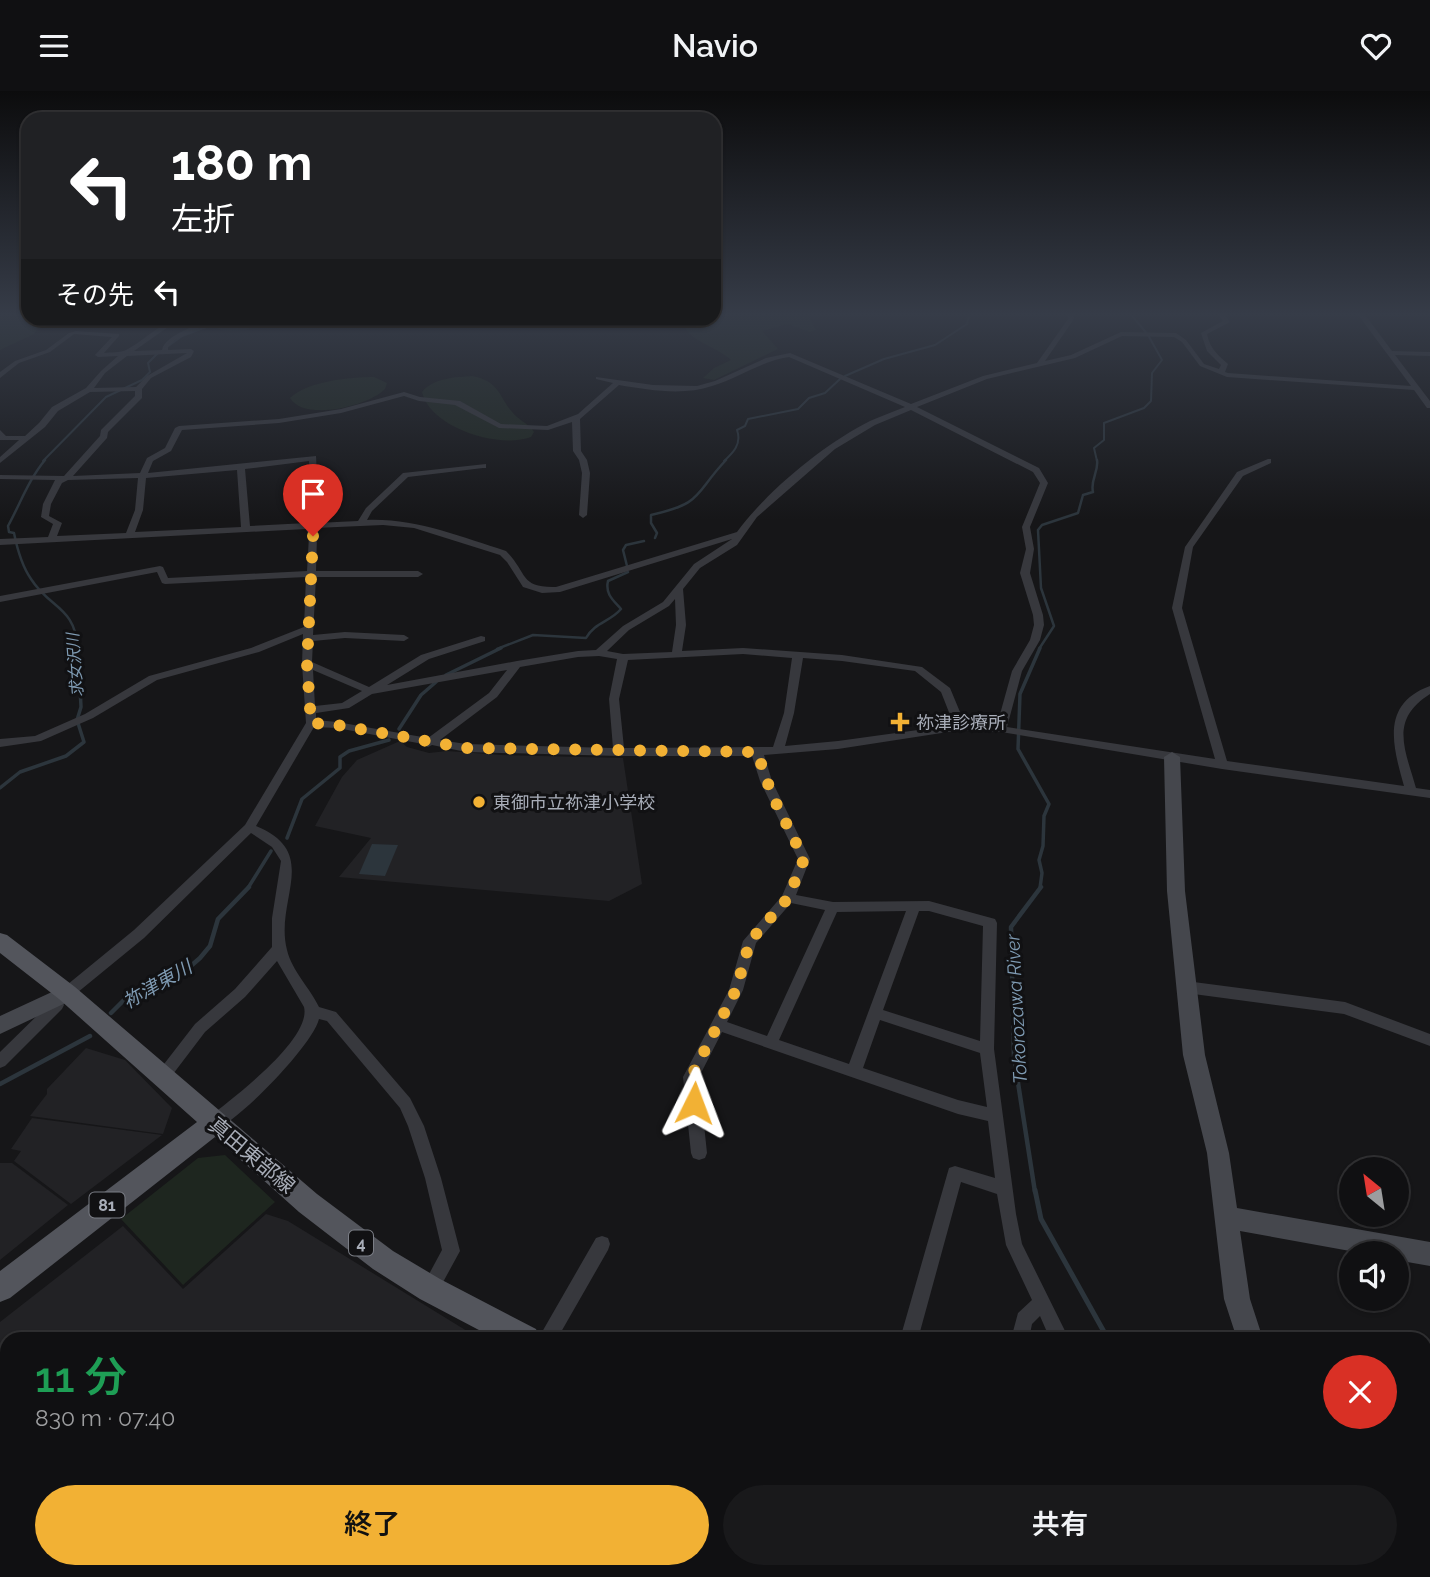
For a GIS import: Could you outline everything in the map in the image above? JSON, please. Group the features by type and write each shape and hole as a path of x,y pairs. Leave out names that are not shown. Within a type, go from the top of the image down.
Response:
{"main road":[{"name":"真田東部線","path":"0,941 62,999 162,1077 308,1203 383,1260 430,1289 512,1332"},
{"name":"81","path":"0,1288 214,1123"}],"street":[{"path":"0,461 55,409 89,390 96,381"},
{"path":"89,390 138,389 145,381"},
{"path":"611,381 701,388 717,381"},
{"path":"851,381 911,407 1036,470 1044,482 1026,527 1030,549 1025,573 1039,625 1035,640 1017,671 1001,729"},
{"path":"599,653 626,628 666,604 697,566 734,543 769,500 832,447 872,423 974,381"},
{"path":"1326,381 1415,387"},
{"path":"1411,381 1430,407"},
{"path":"130,535 139,510 142,477 150,460 168,449 179,428 279,421 341,411 400,394 457,403 494,425 509,428 548,428 576,418 617,383"},
{"path":"51,539 58,523 45,517 47,504 60,481 65,479 104,436 109,426 132,405 139,396 138,389"},
{"path":"576,418 577,451 583,460 586,473 583,515"},
{"path":"0,432 3,438 27,438"},
{"path":"0,477 142,477 242,469 313,459 315,515 310,527 313,536 307,664 310,716 249,828 139,933 62,999 0,1062"},
{"path":"1222,765 1177,608 1189,547 1195,537 1240,474 1268,461"},
{"path":"362,522 369,510 406,475 483,466"},
{"path":"242,469 246,529"},
{"path":"0,542 310,527 362,522 415,526 485,546 511,560 522,583 538,591 557,590 741,533"},
{"path":"668,557 688,559 697,566"},
{"path":"0,599 160,569 165,581 310,574 418,574"},
{"path":"676,655 681,625 680,590"},
{"path":"0,743 37,739 89,716 153,678 309,633 404,638"},
{"path":"310,716 345,706 425,657 481,639"},
{"path":"307,664 370,691 517,664 599,653 623,657 743,652 842,658 918,669 946,690 961,727"},
{"path":"778,750 789,713 798,655"},
{"path":"619,752 614,699 623,657"},
{"path":"428,743 494,695 517,664"},
{"path":"1411,791 1396,727 1402,711 1414,698 1430,689"},
{"path":"310,716 337,725 466,748 619,752 757,752 838,745 961,727 1001,729 1222,765 1430,794"},
{"path":"699,1153 691,1077 736,990 750,941 788,898 804,859 778,809 757,752"},
{"path":"1172,757 1176,891 1194,1055 1218,1153 1237,1299 1248,1332"},
{"path":"214,1123 259,1086 289,1054 309,1029 313,1011 304,993 287,972 279,949 287,861 283,850 271,839 249,828"},
{"path":"788,898 833,907 929,906 990,923 987,1049 1014,1245 1056,1332"},
{"path":"854,1071 914,906"},
{"path":"771,1042 833,907"},
{"path":"162,1077 200,1028 240,993 279,949"},
{"path":"1186,987 1345,1008 1430,1039"},
{"path":"0,1026 62,999"},
{"path":"313,1011 331,1016 340,1026 405,1103 416,1126 451,1251 430,1289"},
{"path":"875,1013 987,1049"},
{"path":"718,1025 958,1107 995,1116"},
{"path":"911,1332 955,1173 1005,1189"},
{"path":"1227,1217 1430,1254"},
{"path":"551,1332 602,1244"},
{"path":"1021,1332 1024,1319 1042,1303"}],"shaded area":[{"path":"331,381 387,383 385,389 377,395 352,406 337,409 308,409 297,405 290,398 318,384"},
{"path":"439,381 486,381 495,387 511,411 534,432 531,437 517,440 485,438 468,433 438,416 428,405 422,392"},
{"name":"東御市立祢津小学校","path":"400,741 407,747 429,753 447,751 623,758 642,884 609,901 339,877 371,838 315,826 342,777 357,760"},
{"path":"372,844 398,845 385,876 359,874"},
{"path":"86,1048 125,1060 172,1108 163,1134 30,1116 47,1094 47,1089"},
{"path":"32,1118 162,1135 71,1204 14,1161 21,1151 11,1149"},
{"path":"225,1155 275,1202 183,1285 121,1219 198,1158"},
{"path":"0,1163 12,1163 68,1205 0,1260"},
{"path":"266,1214 288,1221 469,1332 0,1332 0,1322 123,1226 183,1289"}],"waterway":[{"name":"求女沢川","path":"43,461 106,397 139,381"},
{"name":"祢津東川","path":"724,461 737,444 737,430 745,426 748,419 798,409 809,398 825,393 837,381"},
{"name":"Tokorozawa River","path":"1097,461 1094,448 1104,440 1104,423 1144,408 1151,401 1152,381"},
{"name":"求女沢川","path":"45,460 25,492 8,526 9,532 14,533 20,557 31,579 72,624 78,649"},
{"name":"祢津東川","path":"655,538 657,533 651,523 651,515 689,502 726,460"},
{"name":"Tokorozawa River","path":"1039,649 1054,626 1041,588 1038,530 1042,525 1078,513 1083,495 1093,492 1097,461"},
{"name":"祢津東川","path":"627,566 623,550 626,545 644,541"},
{"name":"祢津東川","path":"497,649 533,635 586,638 621,609 613,600 607,586 608,581 628,572"},
{"name":"求女沢川","path":"0,788 20,772 66,756 84,742 77,720 81,707 78,648"},
{"name":"祢津東川","path":"446,675 501,648"},
{"name":"Tokorozawa River","path":"1040,648 1020,694 1018,749 1049,804 1044,816 1043,846 1039,860 1042,873 1040,888"},
{"name":"祢津東川","path":"399,729 421,695 436,682"},
{"name":"祢津東川","path":"287,838 302,799 340,768 340,757 349,751 389,740"},
{"name":"祢津東川","path":"248,888 271,851"},
{"name":"祢津東川","path":"111,1013 126,998 145,986 184,972 200,958 210,946 218,919 249,887"},
{"name":"Tokorozawa River","path":"1035,1192 1014,1057 1011,927 1041,887"},
{"name":"祢津東川","path":"0,1084 90,1036"},
{"name":"Tokorozawa River","path":"1035,1190 1041,1219 1104,1332"}],"place":[{"name":"祢津診療所","path":"900,722"},
{"name":"東御市立祢津小学校","path":"479,802"}],"route":[{"path":"313,536 307,664 311,723 337,725 466,748 757,752 778,809 804,859 788,898 750,941 736,990 691,1077 694,1103"}]}
